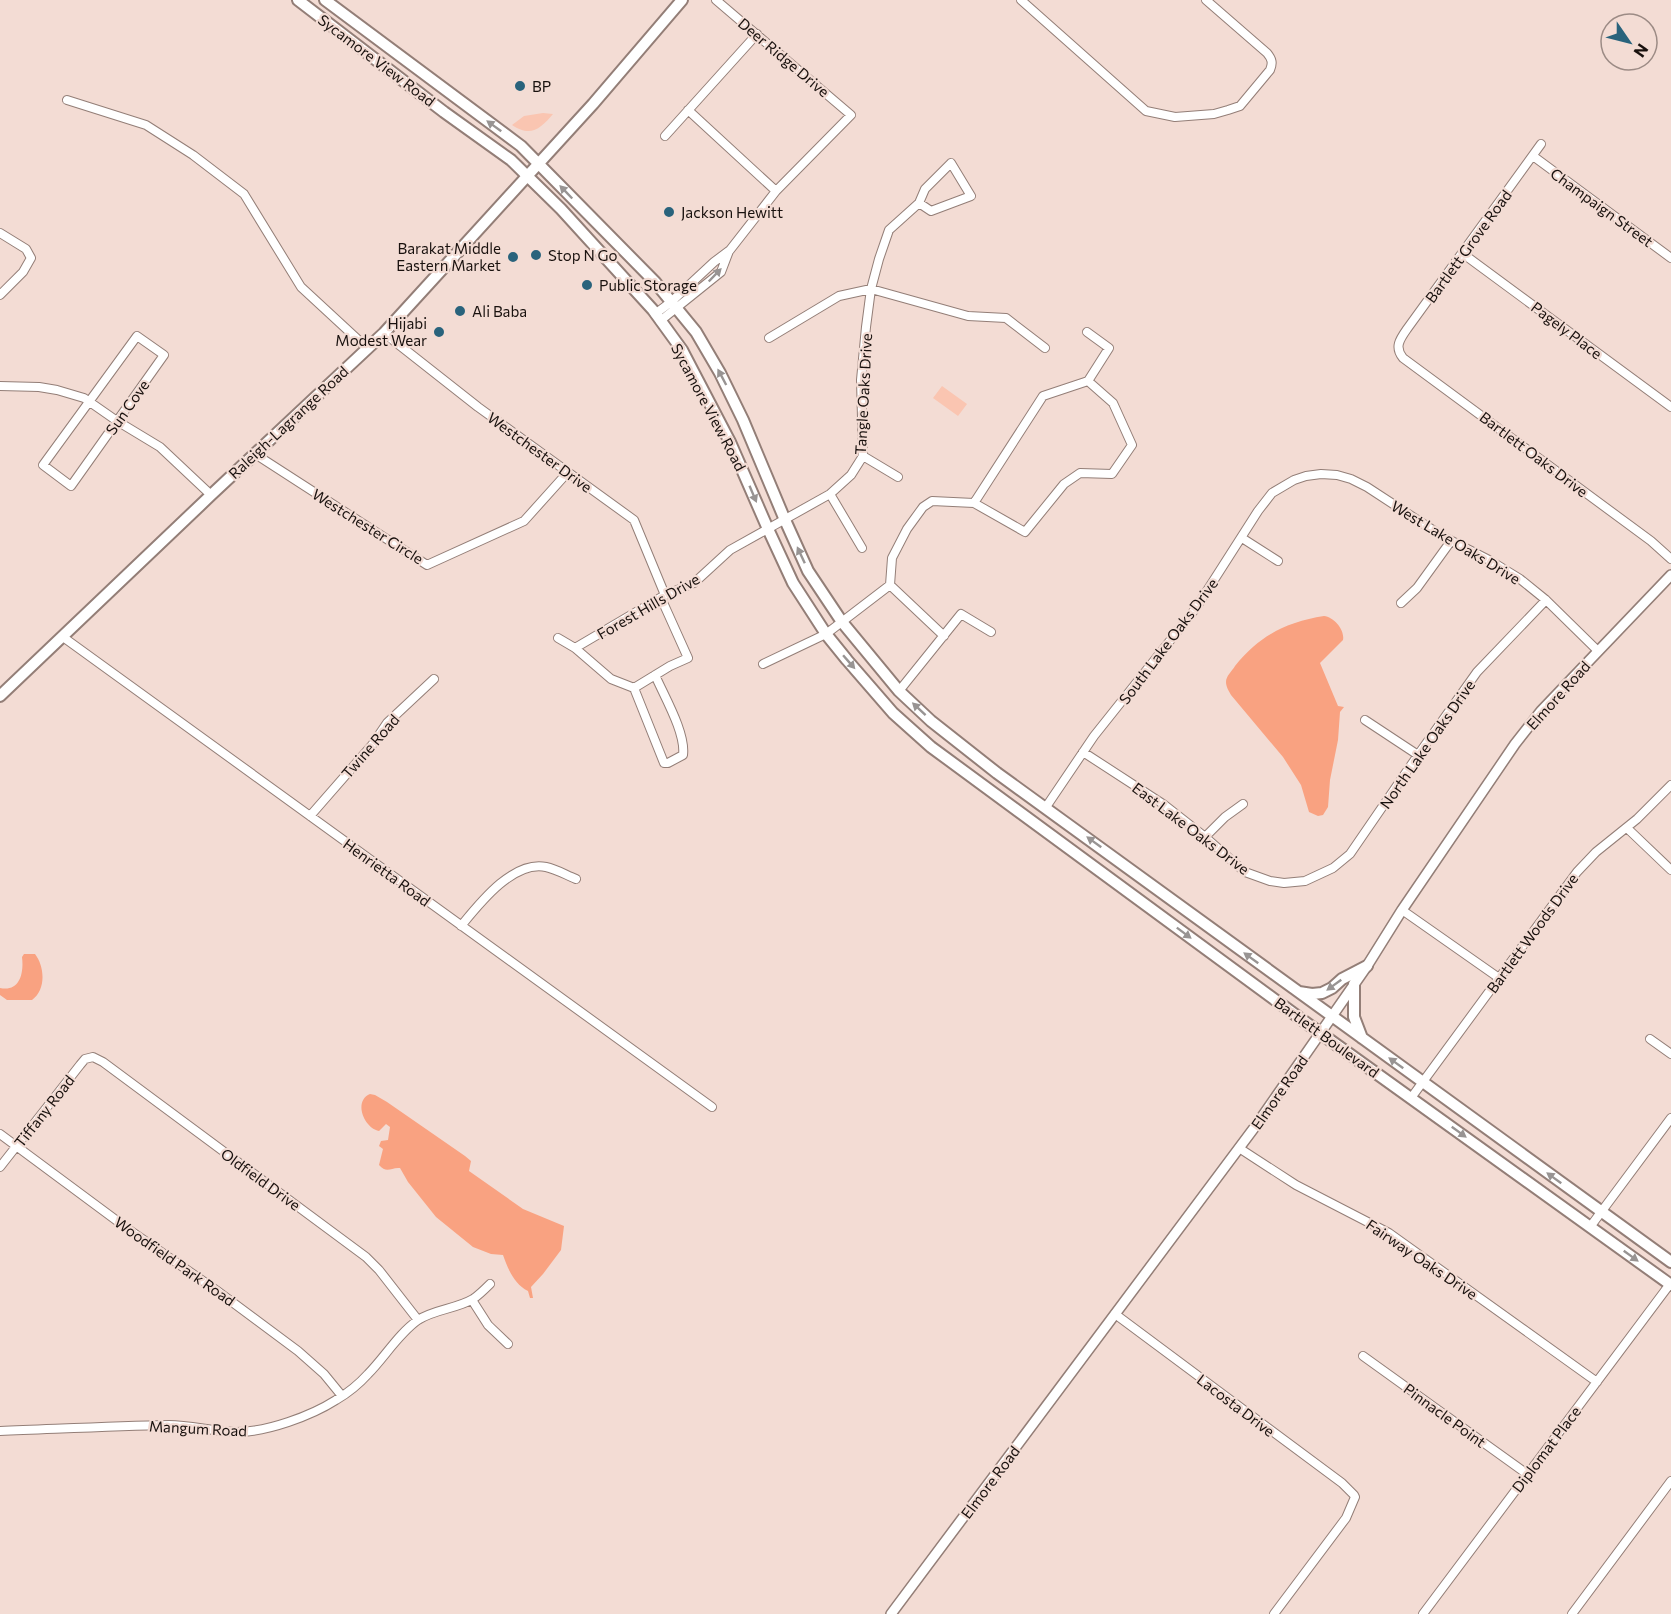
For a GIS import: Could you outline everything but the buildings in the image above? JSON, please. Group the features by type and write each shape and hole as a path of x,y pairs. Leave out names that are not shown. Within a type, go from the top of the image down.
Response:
{"main road":[{"name":"Sycamore View Road","path":"298,0 511,160 561,209 626,279 682,350 730,442 793,583 834,628 899,691 997,773"},
{"name":"Sycamore View Road","path":"325,0 521,146 639,266 696,332 743,420 782,521 834,628 893,713 931,747 985,785"},
{"name":"Raleigh-Lagrange Road","path":"0,696 384,333 598,99 682,0"},
{"path":"582,232 594,220"},
{"path":"626,279 639,266"},
{"path":"931,747 943,730"},
{"name":"Bartlett Boulevard","path":"997,773 1671,1262"},
{"name":"Bartlett Boulevard","path":"985,785 1319,1032 1670,1285"},
{"path":"1154,910 1165,895"},
{"path":"1298,992 1322,993 1332,988 1341,979 1367,966"},
{"path":"1354,984 1354,1017 1362,1038"}],"street":[{"name":"Deer Ridge Drive","path":"716,0 851,115 776,191"},
{"path":"1021,0 1146,111 1175,117 1214,114 1239,106 1270,70 1272,64 1270,57 1206,0"},
{"path":"665,136 757,34"},
{"path":"67,100 146,125 193,155 244,195 301,287 367,348"},
{"path":"673,305 714,262 730,250 776,191 688,110"},
{"name":"Bartlett Grove Road","path":"1397,349 1407,329 1541,144"},
{"name":"Champaign Street","path":"1533,156 1671,258"},
{"name":"Tangle Oaks Drive","path":"782,521 830,494 851,475 863,456 861,380 866,327 879,259 889,230 919,203 925,189 951,163 971,196 931,211 919,203"},
{"path":"0,233 26,249 31,258 23,272 0,295"},
{"path":"658,317 721,272 730,250"},
{"name":"Pagely Place","path":"1462,253 1671,407"},
{"path":"769,338 839,296 872,289 968,316 1005,318 1045,348"},
{"path":"974,503 1043,396 1088,381 1109,348 1087,332"},
{"name":"Westchester Drive","path":"384,333 478,407 634,520 688,658 655,675"},
{"name":"Sun Cove","path":"137,336 164,355 71,486 44,465 88,401 137,336"},
{"name":"Bartlett Oaks Drive","path":"1397,349 1403,358 1651,541 1671,559"},
{"path":"763,664 834,628 890,585 892,558 922,507 932,501 974,503 1025,532 1064,484 1080,473 1112,474 1132,445 1113,403 1088,381"},
{"path":"0,386 39,387 84,398 160,447 211,495"},
{"name":"Westchester Circle","path":"255,454 427,565 524,521 568,472"},
{"path":"863,456 898,477"},
{"name":"West Lake Oaks Drive","path":"1294,480 1321,474 1337,475 1367,487 1451,541 1513,575 1546,600 1599,651"},
{"name":"South Lake Oaks Drive","path":"1046,807 1094,736 1184,625 1258,511 1272,493 1294,480"},
{"path":"830,494 862,548"},
{"name":"Forest Hills Drive","path":"575,648 663,596 694,583 730,550 782,521"},
{"path":"1242,538 1278,561"},
{"path":"1401,603 1417,588 1451,541"},
{"name":"Elmore Road","path":"891,1614 1306,1055 1319,1032 1367,966 1402,910 1525,731 1541,711 1671,575"},
{"path":"890,585 944,636"},
{"name":"North Lake Oaks Drive","path":"1305,881 1333,868 1350,854 1478,672 1546,600"},
{"path":"899,691 961,614 991,632"},
{"name":"Henrietta Road","path":"63,637 712,1107"},
{"path":"558,638 575,648 611,678 634,688 664,764 683,755 682,735 655,675 634,688"},
{"name":"Twine Road","path":"310,816 372,745 387,723 434,679"},
{"path":"1365,720 1418,755"},
{"name":"East Lake Oaks Drive","path":"1083,752 1135,785 1205,837 1245,872 1269,881 1284,883 1305,881"},
{"name":"Bartlett Woods Drive","path":"1411,1098 1577,872 1671,785"},
{"path":"1205,837 1225,817 1243,804"},
{"path":"1627,828 1671,870"},
{"path":"461,926 485,897 513,874 526,868 546,867 576,879"},
{"path":"1402,910 1499,978"},
{"path":"1650,1039 1671,1054"},
{"name":"Tiffany Road","path":"0,1167 80,1065 89,1057"},
{"name":"Oldfield Drive","path":"89,1057 103,1062 366,1257 380,1270 418,1320"},
{"path":"1590,1227 1671,1118"},
{"name":"Woodfield Park Road","path":"0,1134 298,1351 324,1374 342,1396"},
{"name":"Fairway Oaks Drive","path":"1239,1148 1296,1185 1389,1233 1597,1382"},
{"name":"Mangum Road","path":"0,1431 184,1425 238,1432 258,1430 309,1414 342,1396 358,1384 418,1320 440,1309 472,1300 490,1284"},
{"name":"Diplomat Place","path":"1423,1614 1670,1285"},
{"path":"472,1300 488,1325 508,1344"},
{"name":"Lacosta Drive","path":"1115,1314 1342,1483 1355,1497 1346,1518 1274,1614"},
{"name":"Pinnacle Point","path":"1363,1356 1527,1474"},
{"path":"1572,1614 1671,1481"}],"shaded area":[{"path":"553,114 535,130 525,131 512,125 524,116"},
{"path":"942,386 967,404 958,416 933,398"},
{"path":"1324,616 1335,621 1341,628 1343,636 1343,640 1320,663 1338,706 1344,707 1340,712 1328,807 1323,815 1318,816 1309,812 1301,785 1283,757 1231,695 1226,682 1244,655 1274,632 1297,622"},
{"path":"24,954 35,954 41,965 40,990 32,1000 7,1000 0,995 0,988 12,987 19,980"},
{"path":"370,1094 387,1102 465,1156 471,1161 469,1171 523,1209 564,1226 561,1250 531,1287 533,1298 530,1298 528,1291 515,1280 503,1255 491,1254 473,1247 436,1217 408,1182 400,1168 387,1170 379,1165 383,1149 379,1146 381,1141 388,1140 390,1127 386,1124 379,1131 365,1120 361,1108 362,1102"}],"place":[{"name":"BP","path":"520,86"},
{"name":"Jackson Hewitt","path":"669,212"},
{"name":"Stop N Go","path":"536,255"},
{"name":"Barakat Middle Eastern Market","path":"513,257"},
{"name":"Public Storage","path":"587,285"},
{"name":"Ali Baba","path":"460,311"},
{"name":"Hijabi Modest Wear","path":"439,332"}]}
